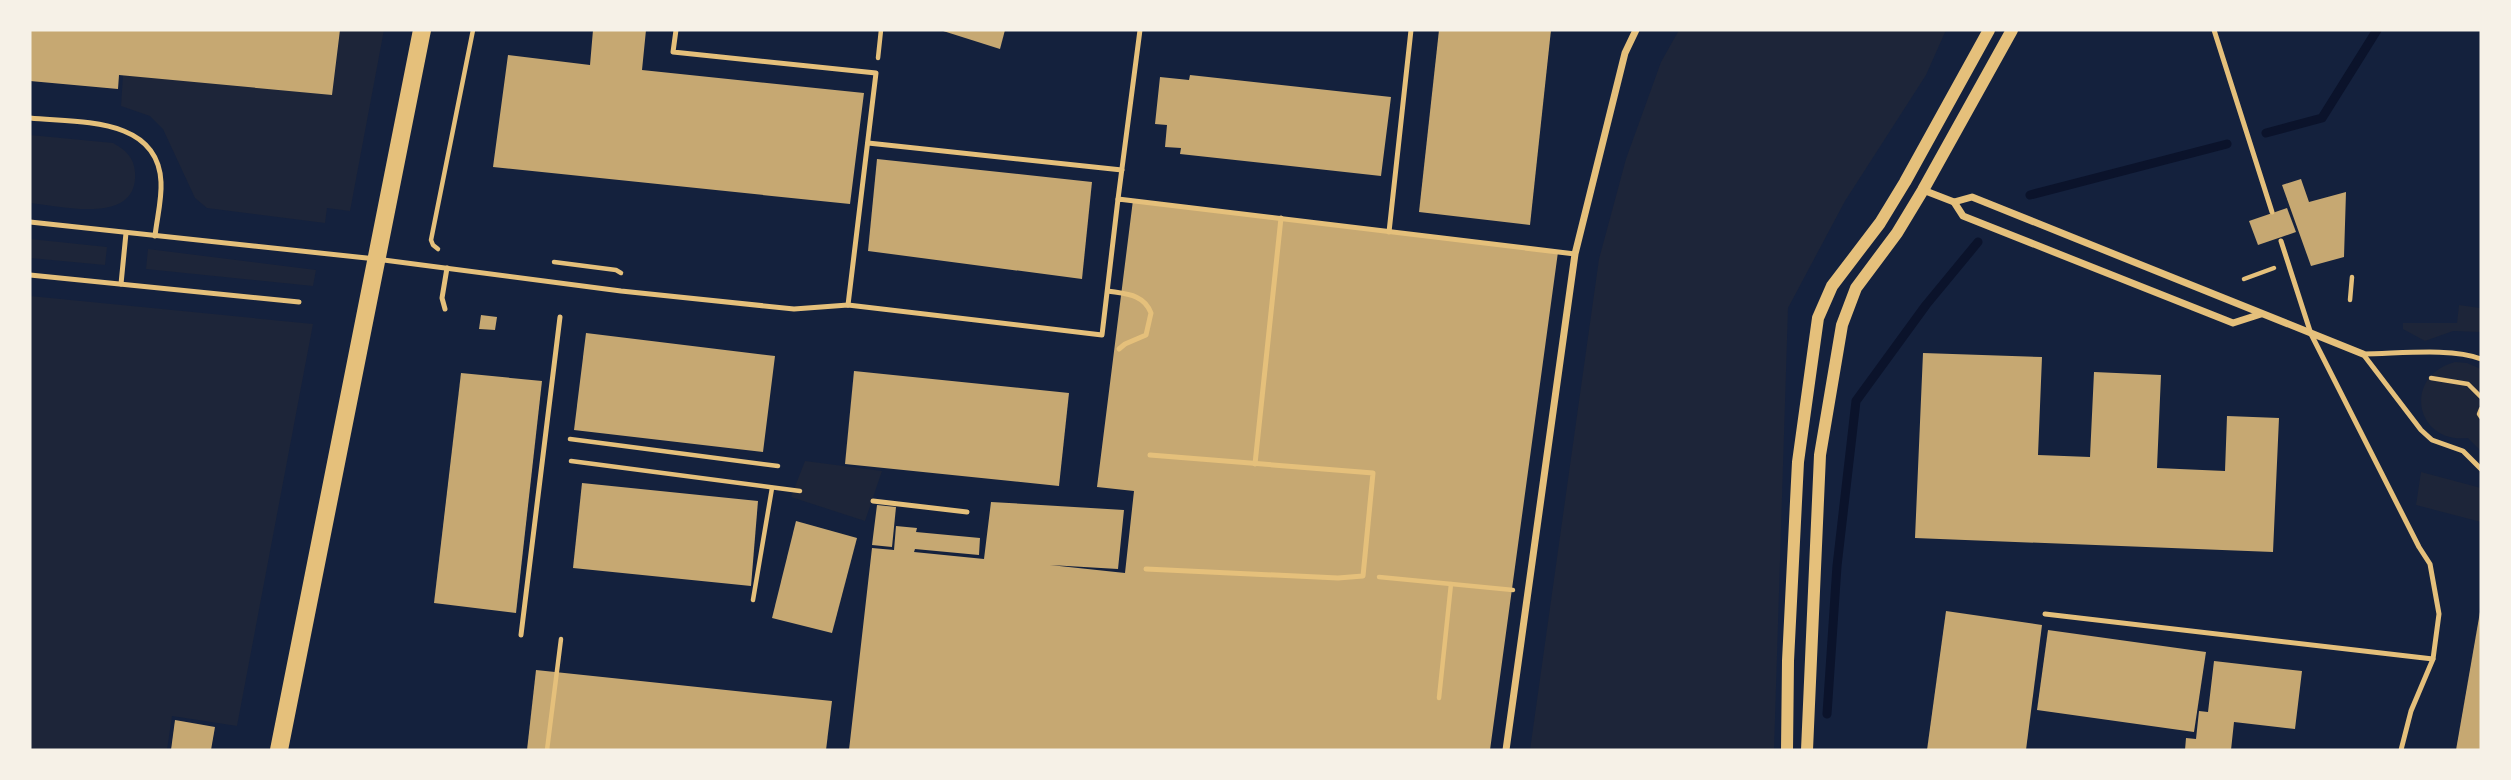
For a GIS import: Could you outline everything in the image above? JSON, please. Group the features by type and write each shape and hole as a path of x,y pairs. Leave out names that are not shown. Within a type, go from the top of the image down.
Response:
{"main road":[{"path":"279,750 422,30"}],"street":[{"path":"1506,750 1575,254 1625,53 1636,30"},
{"path":"1787,750 1788,661 1798,462 1818,318 1832,285 1880,223 1905,183 1989,30"},
{"path":"1807,750 1819,455 1842,325 1856,288 1897,233 1923,190 2012,30"},
{"path":"1905,183 1954,202 1963,216 2233,323 2262,314"},
{"path":"1954,202 1972,197 1989,203 2363,354"}],"lane":[{"path":"676,30 673,52 876,73 848,304"},
{"path":"30,222 447,268 621,291 794,309 848,304 1102,335 1140,30"},
{"path":"1388,232 1411,30"},
{"path":"2214,30 2272,212"},
{"path":"30,118 114,127 132,133 143,142 159,168 161,183 155,236"},
{"path":"868,143 1122,170"},
{"path":"1118,199 1575,254"},
{"path":"1255,464 1281,219"},
{"path":"121,284 127,233"},
{"path":"2281,241 2311,334 2430,565 2439,614 2433,659 2411,711 2401,750"},
{"path":"445,309 442,298 447,268"},
{"path":"30,275 299,302"},
{"path":"1108,291 1142,299 1151,313 1146,335 1119,349"},
{"path":"521,635 560,317"},
{"path":"2363,354 2452,353 2469,354 2481,359"},
{"path":"2363,354 2421,430 2432,440 2463,451 2481,469"},
{"path":"1146,569 1338,578 1363,576 1373,473 1150,455"},
{"path":"873,501 967,512"},
{"path":"2045,614 2433,659"}],"path":[{"path":"451,250 437,248 431,240 473,30"},
{"path":"876,73 881,30"},
{"path":"547,262 616,270 621,273 623,279"},
{"path":"2244,279 2288,263"},
{"path":"2350,300 2352,277"},
{"path":"2431,378 2468,384 2481,397"},
{"path":"2481,410 2481,417"},
{"path":"570,439 778,466"},
{"path":"571,461 800,491"},
{"path":"753,600 772,488"},
{"path":"1363,576 1528,591"},
{"path":"1439,698 1451,584"},
{"path":"547,750 561,639"}],"shaded area":[{"path":"340,30 384,30 350,211 327,208 325,223 207,208 195,198 163,129 150,116 121,106 123,75 332,95"},
{"path":"1679,30 1946,30 1926,75 1845,201 1788,308 1774,750 1530,750 1599,259 1626,159 1661,62"},
{"path":"30,135 113,143 125,152 133,163 133,189 125,200 96,209 30,203"},
{"path":"30,239 107,247 105,265 30,258"},
{"path":"148,249 316,270 313,286 146,269"},
{"path":"30,296 313,324 237,726 172,716 167,750 30,750"},
{"path":"2481,297 2481,332 2453,331 2425,341 2403,329 2403,323 2457,323 2459,305 2480,308"},
{"path":"2455,362 2467,363 2481,369 2481,451 2468,438 2450,437 2436,431 2422,408 2422,394 2427,381 2438,370"},
{"path":"805,461 882,471 865,521 791,497"},
{"path":"2421,472 2481,488 2481,522 2416,505"}],"building":[{"path":"30,30 340,30 332,95 119,75 118,89 30,81"},
{"path":"593,30 646,30 642,70 864,93 850,204 493,167 508,55 590,65"},
{"path":"940,30 1005,30 1000,49"},
{"path":"1439,30 1551,30 1530,225 1419,212"},
{"path":"1190,75 1391,97 1381,176 1180,154 1181,148 1165,147 1167,125 1155,124 1160,77 1189,80"},
{"path":"877,159 1092,182 1082,279 868,251"},
{"path":"2301,179 2309,202 2346,192 2344,257 2311,266 2282,185"},
{"path":"1133,200 1558,252 1490,750 849,750 872,548 894,550 896,526 917,528 916,532 980,538 979,555 915,549 914,552 984,559 991,502 1124,510 1118,569 1050,565 1125,573 1134,491 1097,487"},
{"path":"2287,208 2296,232 2258,245 2249,221"},
{"path":"481,315 497,317 495,330 479,329"},
{"path":"586,333 775,356 763,452 574,430"},
{"path":"1923,353 2042,357 2038,455 2090,457 2094,372 2161,375 2157,468 2225,471 2227,416 2279,418 2273,552 1915,538"},
{"path":"854,371 1069,393 1059,486 845,464"},
{"path":"461,373 542,381 516,613 434,603"},
{"path":"582,483 758,501 751,586 573,568"},
{"path":"877,505 896,507 892,547 872,545"},
{"path":"796,521 857,538 832,633 772,618"},
{"path":"1946,611 2042,625 2026,750 1927,750"},
{"path":"2480,612 2481,750 2456,750"},
{"path":"2048,630 2206,652 2194,732 2037,710"},
{"path":"2214,661 2302,671 2295,729 2234,722 2231,750 2185,750 2186,738 2196,739 2199,711 2208,712"},
{"path":"536,670 832,701 826,750 527,750"},
{"path":"175,720 215,727 211,750 171,750"}],"waterway":[{"path":"2266,133 2322,118 2377,30"},
{"path":"2030,195 2227,144"},
{"path":"1827,714 1837,566 1856,401 1926,305 1978,242"}]}
